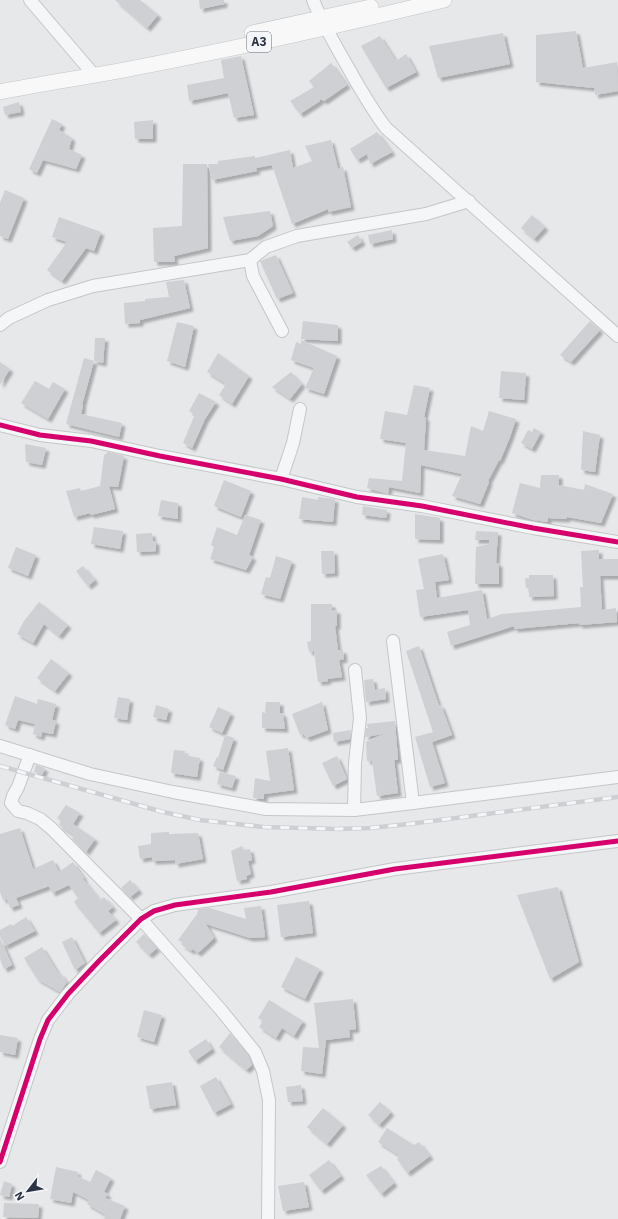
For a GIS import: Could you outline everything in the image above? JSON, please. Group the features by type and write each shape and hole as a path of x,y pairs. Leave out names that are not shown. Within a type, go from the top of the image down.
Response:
{"main road":[{"name":"A3","path":"323,23 400,0"},
{"name":"A3","path":"0,85 91,72 323,23 444,0"},
{"name":"A3","path":"0,92 42,80"}],"street":[{"path":"30,0 91,72"},
{"path":"313,0 323,23 378,118 386,128 618,336"},
{"path":"0,325 9,318 48,300 93,286 250,260 266,247 297,236 426,214 469,201"},
{"path":"250,260 253,276 282,331"},
{"path":"281,479 293,443 300,409"},
{"path":"0,425 40,435 91,440 160,456 281,479 357,497 422,506 533,528 618,542"},
{"path":"393,641 413,803"},
{"path":"354,810 360,718 355,670"},
{"path":"0,746 90,774 173,792 266,809 354,810 618,777"},
{"path":"30,756 13,796 12,803 18,811 40,819 51,828 141,920 221,1010 255,1052 263,1071 269,1100 268,1219"},
{"path":"0,1162 40,1039 48,1020 68,994 99,961 141,920 154,911 175,905 271,892 395,869 618,841"}],"building":[{"path":"115,0 140,0 158,15 147,28"},
{"path":"199,0 224,0 224,4 200,9"},
{"path":"576,31 583,68 617,62 618,91 595,95 594,88 536,82 536,35"},
{"path":"503,33 510,64 438,78 429,46"},
{"path":"380,36 396,61 406,54 416,72 386,88 361,46"},
{"path":"241,56 254,115 234,118 228,93 189,101 187,85 224,78 221,60"},
{"path":"331,63 347,85 324,101 320,99 320,101 300,114 290,101 314,87 309,81"},
{"path":"19,102 21,112 5,115 3,107"},
{"path":"52,119 62,124 59,130 72,138 69,149 82,155 76,169 43,160 37,173 29,169"},
{"path":"153,120 153,139 135,139 134,122"},
{"path":"377,132 392,152 370,164 367,154 357,160 350,149"},
{"path":"331,140 338,169 343,167 351,207 328,212 328,209 292,224 272,165 256,168 257,171 212,180 208,164 218,164 218,161 255,156 255,158 290,150 293,168 312,161 305,146"},
{"path":"183,164 207,164 208,248 174,256 175,262 154,262 153,228 182,226"},
{"path":"5,190 24,198 8,239 0,236 0,203"},
{"path":"270,211 273,226 258,236 230,241 223,217"},
{"path":"532,215 545,227 534,239 521,228"},
{"path":"59,217 101,232 94,251 86,248 62,281 47,270 67,242 52,237"},
{"path":"392,230 393,239 370,244 368,235"},
{"path":"358,235 362,242 352,248 347,242"},
{"path":"276,255 293,293 277,299 260,261"},
{"path":"184,280 190,308 140,320 140,323 125,324 124,303 169,297 166,282"},
{"path":"303,321 338,325 338,341 301,339"},
{"path":"590,321 600,330 571,362 560,355"},
{"path":"177,322 194,326 185,367 167,361"},
{"path":"95,338 105,338 103,363 94,361"},
{"path":"301,340 337,356 324,394 305,388 314,368 291,360 296,342 301,344"},
{"path":"218,353 249,376 232,404 219,395 226,384 207,372"},
{"path":"84,358 94,361 81,414 122,423 119,437 66,424"},
{"path":"0,362 10,369 0,385"},
{"path":"501,371 526,373 524,400 499,398"},
{"path":"291,372 302,384 290,399 272,387"},
{"path":"35,381 49,389 53,382 65,389 48,419 21,403"},
{"path":"414,385 430,388 424,417 426,418 424,450 465,456 471,426 483,431 489,411 516,419 500,461 499,460 488,481 489,482 480,504 452,496 462,474 421,465 420,493 389,487 388,494 367,488 369,478 402,481 406,443 380,439 385,411 407,415"},
{"path":"199,393 216,402 205,419 192,448 183,443 195,414 189,411"},
{"path":"534,428 541,432 532,449 521,443 528,430 532,432"},
{"path":"583,431 600,435 595,472 581,470"},
{"path":"25,444 46,448 42,465 26,462"},
{"path":"108,452 124,456 118,487 109,486 115,509 91,515 90,513 74,517 66,491 80,488 81,491 100,486 104,455"},
{"path":"541,475 559,475 559,485 584,490 585,484 613,494 601,523 567,517 566,519 548,518 548,522 533,520 512,513 520,483 540,488"},
{"path":"224,480 251,491 241,517 214,506"},
{"path":"302,497 318,500 318,497 335,499 333,522 299,519"},
{"path":"161,500 178,503 178,519 158,516"},
{"path":"363,506 387,510 386,518 362,515"},
{"path":"415,514 440,518 440,540 415,539"},
{"path":"245,515 261,520 249,555 253,557 246,570 210,559 214,547 211,545 217,527 237,535"},
{"path":"94,527 123,531 120,549 91,544"},
{"path":"476,531 498,532 496,563 499,563 499,584 475,584 476,547 489,544 489,540 475,540"},
{"path":"152,533 153,541 156,541 156,551 137,552 136,534"},
{"path":"16,547 36,555 28,576 8,568"},
{"path":"599,550 599,559 618,559 618,576 600,576 602,610 616,608 617,622 579,625 579,623 514,629 514,626 451,646 447,632 470,625 468,610 420,617 416,590 424,589 418,559 443,554 449,580 435,582 437,598 482,590 487,619 502,614 581,607 580,587 583,587 581,551"},
{"path":"321,551 334,551 335,573 322,574"},
{"path":"276,556 292,561 280,599 261,594 266,577 270,578"},
{"path":"83,566 95,580 88,586 76,571"},
{"path":"529,575 553,575 554,596 529,597 529,588 526,588 525,578 529,578"},
{"path":"39,602 68,625 59,636 44,624 33,643 17,634 24,621"},
{"path":"311,604 332,604 332,610 337,610 337,626 335,626 338,650 343,650 344,659 339,660 342,677 318,682 314,651 309,652 307,642 311,641"},
{"path":"419,646 439,706 441,705 452,735 432,742 445,783 430,787 415,737 433,732 406,651"},
{"path":"51,659 69,673 55,691 37,678"},
{"path":"373,679 375,690 385,688 386,699 366,702 364,680"},
{"path":"15,696 37,704 38,699 56,704 52,720 56,721 53,734 42,732 41,737 33,734 35,724 18,720 15,729 5,725"},
{"path":"118,697 130,699 127,720 114,718"},
{"path":"266,702 280,702 280,713 283,713 285,729 262,728 262,712 265,713"},
{"path":"322,702 328,730 306,738 304,734 300,735 292,714"},
{"path":"156,705 169,709 166,720 153,717"},
{"path":"218,707 231,713 222,733 209,727"},
{"path":"395,721 398,760 394,760 398,793 377,796 372,761 367,761 366,742 383,734 365,737 366,728 368,728 367,724"},
{"path":"351,730 350,739 334,742 333,733"},
{"path":"225,735 234,738 223,770 213,766 217,757 218,758"},
{"path":"288,748 294,790 264,794 264,799 253,798 255,778 270,781 266,751"},
{"path":"174,750 185,751 184,755 200,758 197,777 171,773"},
{"path":"337,756 347,779 333,786 322,763"},
{"path":"36,765 45,768 42,775 34,772"},
{"path":"220,772 236,776 232,788 217,784"},
{"path":"66,805 80,813 73,824 95,839 86,852 72,839 75,836 59,825 61,821 57,818"},
{"path":"20,828 33,869 53,860 59,872 73,862 84,878 83,879 100,900 104,897 113,907 108,911 116,920 99,933 74,902 78,898 69,885 52,893 49,886 16,898 19,905 10,908 7,899 3,900 0,892 0,834"},
{"path":"169,832 169,834 198,833 203,859 175,864 175,860 152,861 152,857 140,859 138,846 151,844 151,833"},
{"path":"242,846 244,850 250,849 252,860 248,861 251,874 246,876 247,879 237,881 231,851"},
{"path":"130,880 139,890 130,897 121,888"},
{"path":"558,887 579,962 550,979 517,895"},
{"path":"309,901 313,933 281,937 277,905"},
{"path":"261,906 265,937 250,938 206,924 214,938 198,953 192,949 191,951 182,945 183,943 178,940 197,914 198,909 210,908 246,919 244,908"},
{"path":"26,917 35,931 5,946 0,936 0,930 11,924 12,926"},
{"path":"144,934 157,948 149,955 136,942"},
{"path":"72,937 85,963 75,970 62,942"},
{"path":"0,938 12,965 4,969 0,959"},
{"path":"42,947 58,973 61,974 67,982 60,992 37,979 24,958"},
{"path":"296,957 320,969 305,999 281,987"},
{"path":"353,999 356,1029 349,1030 350,1037 326,1040 322,1074 301,1071 303,1047 319,1048 314,1003"},
{"path":"269,1000 303,1021 294,1036 282,1028 276,1038 259,1027 263,1021 258,1018"},
{"path":"144,1010 162,1015 154,1042 137,1037"},
{"path":"230,1033 248,1056 252,1065 246,1070 219,1047"},
{"path":"0,1035 18,1038 15,1055 0,1052"},
{"path":"206,1039 212,1049 195,1061 188,1051"},
{"path":"216,1077 231,1104 214,1113 200,1086"},
{"path":"172,1082 176,1105 150,1109 146,1086"},
{"path":"301,1085 303,1101 288,1102 286,1087"},
{"path":"380,1102 391,1112 379,1125 368,1115"},
{"path":"323,1108 343,1125 327,1144 307,1127"},
{"path":"387,1128 414,1145 419,1142 430,1156 407,1173 397,1159 400,1156 378,1142"},
{"path":"329,1160 341,1176 321,1191 309,1175"},
{"path":"381,1166 394,1183 381,1194 366,1175"},
{"path":"56,1167 78,1172 77,1176 90,1182 96,1170 111,1178 104,1192 108,1194 105,1198 125,1206 120,1219 104,1219 106,1215 87,1204 89,1200 73,1192 71,1203 50,1199"},
{"path":"4,1181 12,1184 9,1197 0,1195"},
{"path":"304,1182 309,1207 283,1211 278,1186"},
{"path":"4,1203 39,1204 38,1218 3,1217"}],"railway":[{"path":"0,766 163,812 200,820 264,827 337,829 370,828 618,797"}],"cycle path":[{"path":"0,425 40,435 91,441 281,479 357,497 422,506 533,528 618,542"},
{"path":"0,1162 40,1039 48,1020 68,994 99,961 141,919 154,911 175,905 271,892 395,869 618,841"}]}
